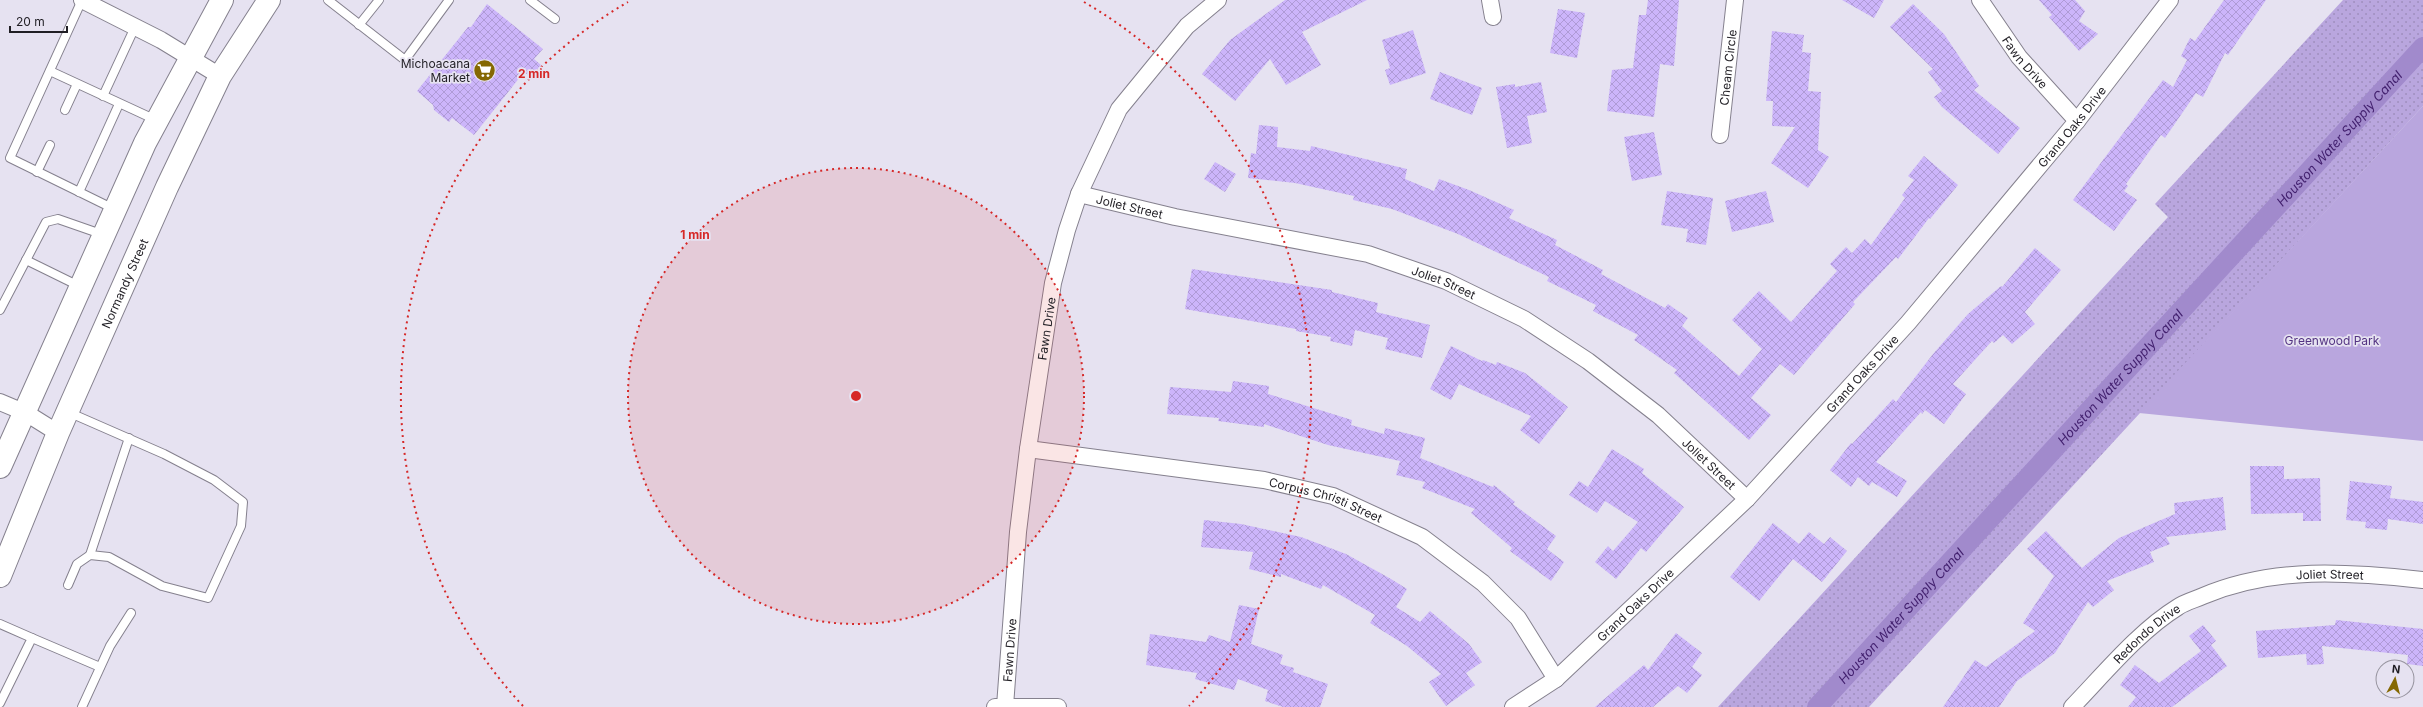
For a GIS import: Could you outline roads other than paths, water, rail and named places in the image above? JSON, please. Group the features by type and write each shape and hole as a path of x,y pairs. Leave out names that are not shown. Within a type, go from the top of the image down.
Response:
{"main road":[{"path":"0,467 26,413 104,235 157,120 222,0"},
{"name":"Normandy Street","path":"0,576 58,433 167,187 220,76 269,0"}],"street":[{"path":"82,0 135,27 220,76"},
{"name":"Fawn Drive","path":"1000,706 1028,449 1053,283 1067,230 1079,194 1119,109 1187,26 1218,0"},
{"path":"1490,0 1493,17"},
{"name":"Cheam Circle","path":"1720,135 1735,0"},
{"name":"Fawn Drive","path":"1980,0 2019,57 2077,121"},
{"name":"Grand Oaks Drive","path":"1513,707 1556,679 1747,499 1908,323 2077,121 2170,0"},
{"name":"Joliet Street","path":"1079,194 1175,217 1368,254 1446,281 1524,319 1588,361 1658,415 1747,499"},
{"path":"0,402 26,413 58,433"},
{"name":"Corpus Christi Street","path":"1028,449 1264,480 1333,496 1422,537 1483,583 1518,618 1556,679"},
{"name":"Joliet Street","path":"2238,584 2296,574 2370,574 2423,580"},
{"name":"Redondo Drive","path":"2072,707 2142,636 2178,607 2225,587 2238,584"},
{"path":"1000,706 1058,707"}],"lane":[{"path":"82,0 10,158 116,210"},
{"path":"328,0 405,60 449,0"},
{"path":"360,25 379,0"},
{"path":"530,0 555,19"},
{"path":"103,96 135,27"},
{"path":"50,72 157,120"},
{"path":"65,110 77,84"},
{"path":"79,192 119,104"},
{"path":"37,172 50,144"},
{"path":"0,310 46,222 58,219 104,235"},
{"path":"26,260 81,288"},
{"path":"68,411 129,438 214,480 243,502 241,526 208,598 162,586 109,557 90,555"},
{"path":"68,585 77,564 90,555 129,438"},
{"path":"82,707 110,646 131,613"},
{"path":"0,624 100,667"},
{"path":"0,703 32,638"}],"waterway":[{"name":"Houston Water Supply Canal","path":"1817,707 2423,47"}],"place":[{"name":"Michoacana Market","path":"485,70"}],"park label":[{"name":"Greenwood Park","path":"2332,340"}]}
